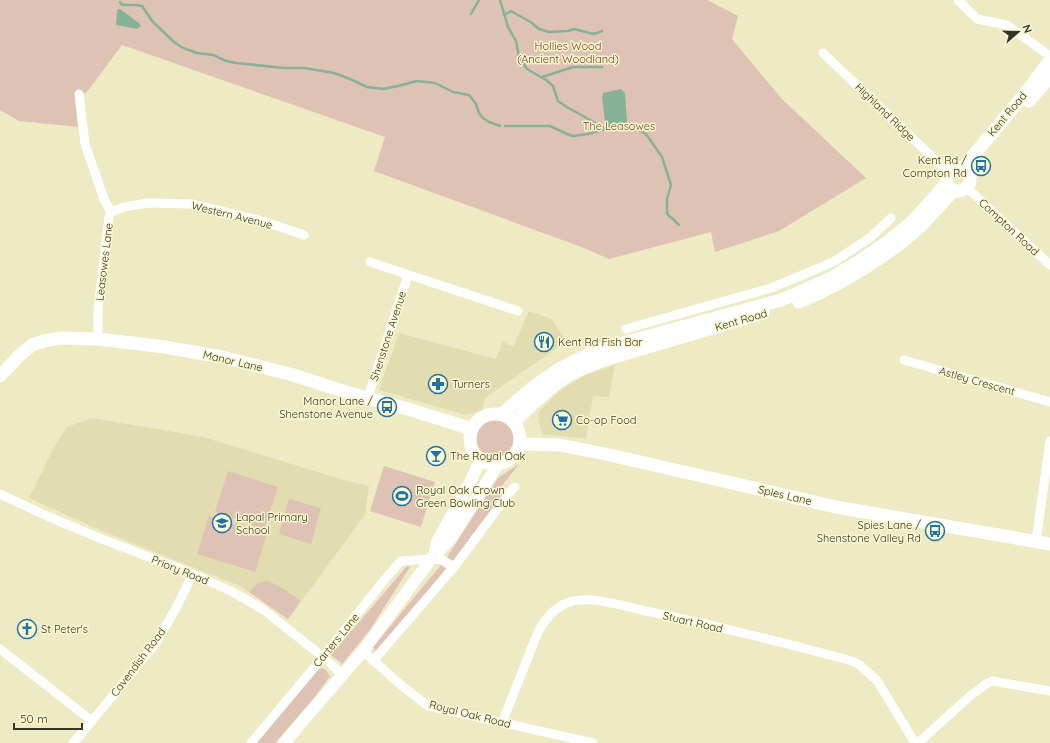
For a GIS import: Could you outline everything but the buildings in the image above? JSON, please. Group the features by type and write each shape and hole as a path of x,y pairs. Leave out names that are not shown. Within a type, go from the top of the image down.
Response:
{"main road":[{"name":"Kent Road","path":"966,170 1050,60"},
{"name":"Kent Road","path":"966,170 1050,77"},
{"path":"954,167 966,170 970,178 970,184 967,188 958,192 949,182 954,167"},
{"name":"Kent Road","path":"502,414 532,388 559,369 602,349 781,300 809,288 838,267 887,242 913,220 949,182"},
{"name":"Kent Road","path":"514,422 539,398 560,381 583,368 604,360 786,307 836,286 862,271 909,237 920,227 949,182"},
{"name":"Manor Lane","path":"0,376 32,345 61,338 98,339 165,347 222,357 293,375 472,429"},
{"path":"502,414 509,417 514,422 519,431 520,444 517,452 512,458 506,462 490,464 480,460 474,453 470,438 472,429 478,420 485,416 502,414"},
{"name":"Spies Lane","path":"520,444 560,445 618,456 836,507 1050,544"}],"street":[{"path":"958,0 978,19 1007,24 1050,56"},
{"name":"Highland Ridge","path":"823,53 949,182"},
{"name":"Leasowes Lane","path":"79,94 84,144 104,199 111,212 109,217 98,309 98,339"},
{"name":"Compton Road","path":"967,188 1050,265"},
{"name":"Western Avenue","path":"111,212 124,207 148,203 193,204 262,221 304,235"},
{"name":"Kent Road","path":"626,329 771,288 817,269 838,267 891,218"},
{"path":"370,262 518,311"},
{"name":"Shenstone Avenue","path":"368,397 408,275"},
{"name":"Astley Crescent","path":"904,360 1050,402"},
{"path":"1036,541 1050,441"},
{"path":"433,558 437,542 470,482 480,460"},
{"path":"284,743 363,651 433,558 452,537 498,464"},
{"path":"374,661 454,567 510,489"},
{"name":"Priory Road","path":"0,494 47,516 193,574 231,591 264,610 343,675"},
{"path":"433,558 442,560 454,567"},
{"name":"Carters Lane","path":"251,743 401,561 433,558"},
{"name":"Cavendish Road","path":"73,743 156,643 193,574"},
{"name":"Stuart Road","path":"502,723 538,632 544,621 556,608 565,603 574,600 592,600 796,646 852,661 860,665 878,682 916,743"},
{"path":"0,649 92,721"},
{"name":"Royal Oak Road","path":"363,651 402,686 428,706 593,743"},
{"path":"916,743 970,696 992,681 1050,691"}],"shaded area":[{"path":"118,9 139,23 141,26 137,29 116,25"},
{"path":"621,89 625,93 627,128 617,127 606,129 602,98 603,93"},
{"path":"529,311 551,319 567,341 485,398 482,410 466,415 379,390 399,333 496,359 503,342 513,347"},
{"path":"615,365 609,397 593,396 586,439 543,434 539,424 538,414 544,406 562,389 584,376"},
{"name":"Lapal Primary School","path":"92,418 203,437 347,481 369,486 365,515 288,619 240,586 100,530 29,498 52,451 67,427"}],"green space":[{"name":"The Leasowes","path":"0,0 707,0 738,16 732,39 782,99 866,178 779,231 715,252 711,232 609,259 584,248 374,171 385,137 122,45 87,92 75,96 78,127 19,121 0,110"},
{"path":"496,419 504,421 510,425 514,431 516,439 514,447 510,453 504,457 496,459 488,457 482,453 478,447 476,439 478,431 482,425 488,421"},
{"path":"519,464 501,487 502,496 454,563 447,557 498,478"},
{"name":"Royal Oak Crown Green Bowling Club","path":"384,466 435,482 421,527 370,511"},
{"path":"228,471 278,487 264,529 215,512"},
{"path":"289,499 321,508 311,544 279,534"},
{"path":"209,516 267,534 255,572 197,554"},
{"path":"441,565 446,569 377,653 373,647"},
{"path":"407,566 410,567 369,631 342,664 331,655"},
{"path":"268,581 281,587 301,601 288,619 249,592 258,583"},
{"path":"320,668 326,670 330,676 314,698 275,743 255,743 296,694"}],"waterway":[{"path":"471,14 479,0"},
{"path":"500,0 508,27 516,41 519,57 527,69 553,86 558,101 606,129 617,127 634,128 646,134 662,157 671,185 667,199 667,213 679,225"},
{"path":"120,2 124,5 142,6 152,21 174,42 183,48 197,53 213,55 226,61 236,63 284,68 304,68 334,73 367,87 383,89 417,81 435,83 453,92 469,95 476,104 479,113 483,118 500,126"},
{"path":"504,15 511,11 532,23 539,29 549,32 568,31 574,29 594,34 602,31"},
{"path":"542,77 573,67 602,67"},
{"path":"505,126 550,126 573,136 588,134 605,129"}],"place":[{"name":"Kent Rd / Compton Rd","path":"981,166"},
{"name":"Kent Rd Fish Bar","path":"544,342"},
{"name":"Turners","path":"438,384"},
{"name":"Manor Lane / Shenstone Avenue","path":"387,407"},
{"name":"Co-op Food","path":"562,420"},
{"name":"The Royal Oak","path":"436,456"},
{"name":"Royal Oak Crown Green Bowling Club","path":"402,496"},
{"name":"Lapal Primary School","path":"222,523"},
{"name":"Spies Lane / Shenstone Valley Rd","path":"935,531"},
{"name":"St Peter's","path":"27,629"}],"park label":[{"name":"Hollies Wood (Ancient Woodland)","path":"568,52"}]}
